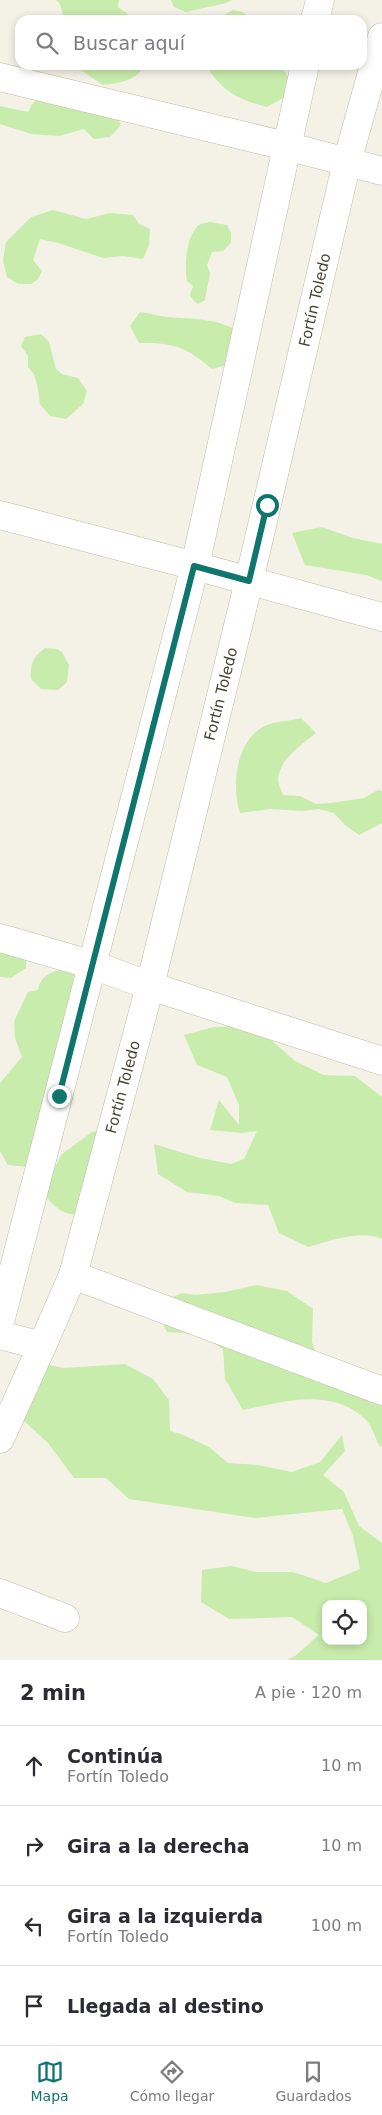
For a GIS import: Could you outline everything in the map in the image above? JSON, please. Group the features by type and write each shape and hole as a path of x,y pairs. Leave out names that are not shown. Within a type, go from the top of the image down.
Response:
{"street":[{"path":"316,15 320,0"},
{"name":"Fortín Toledo","path":"0,1439 73,1275 150,986 249,581 347,162 382,37"},
{"path":"0,1322 194,566 303,70"},
{"path":"0,77 382,171"},
{"path":"0,516 382,617"},
{"path":"0,938 93,965 150,986 382,1061"},
{"path":"73,1275 382,1391"},
{"path":"0,1335 42,1346"},
{"path":"0,1593 65,1618"}],"green space":[{"path":"56,0 119,0 118,7 129,15 62,15 60,4"},
{"path":"171,0 232,0 186,12 174,7"},
{"path":"233,10 246,15 224,15"},
{"path":"77,70 141,70 137,75 127,80 103,85 82,71"},
{"path":"209,70 283,70 287,74 289,81 285,97 267,107 232,93 218,82"},
{"path":"40,98 117,117 121,125 110,137 94,139 84,129 59,136 31,134 0,124 0,106 28,112 32,104"},
{"path":"53,210 86,219 110,213 133,215 139,224 150,229 149,245 143,259 123,256 103,258 40,239 33,260 42,271 38,279 31,284 18,284 7,277 3,261 6,242 31,217"},
{"path":"210,222 227,225 231,233 231,243 223,251 212,252 207,265 210,273 205,300 198,304 190,295 193,286 187,281 187,252 191,236 195,230 200,224"},
{"path":"140,312 167,317 206,320 233,328 241,333 231,364 212,369 179,347 139,343 130,326"},
{"path":"41,334 49,342 56,369 62,374 78,378 87,391 83,404 66,419 50,416 40,404 34,374 28,367 28,356 21,346 25,337"},
{"path":"322,527 353,538 382,544 382,581 366,575 305,565 292,533"},
{"path":"45,648 57,649 62,652 69,665 67,682 58,690 41,689 31,679 33,661"},
{"path":"301,718 316,733 292,753 283,765 278,779 283,795 300,796 316,804 364,798 378,790 382,791 382,823 359,835 345,825 334,813 319,809 302,811 270,809 240,813 237,802 236,776 242,751 248,740 267,725"},
{"path":"0,926 27,952 26,968 11,978 0,977"},
{"path":"67,969 84,977 27,1167 8,1165 0,1151 0,1083 22,1057 15,1038 14,1021 28,992 38,990 42,980 48,974"},
{"path":"245,1026 271,1040 295,1061 324,1075 355,1076 382,1097 382,1239 365,1235 355,1236 335,1239 308,1247 279,1233 268,1205 235,1203 219,1196 187,1192 158,1174 154,1144 200,1158 231,1164 244,1159 257,1131 242,1133 210,1130 219,1100 239,1125 239,1105 227,1077 197,1065 184,1035 214,1027"},
{"path":"103,1130 110,1193 102,1209 85,1214 71,1214 59,1209 45,1196 48,1180 62,1154 92,1132"},
{"path":"256,1285 287,1291 313,1309 312,1342 323,1373 382,1387 382,1447 379,1445 366,1420 350,1408 336,1403 305,1399 243,1410 225,1379 223,1349 199,1334 167,1332 154,1305 182,1293 195,1295 225,1292"},
{"path":"30,1360 63,1368 125,1364 153,1379 169,1400 170,1431 209,1447 228,1463 258,1465 292,1472 320,1462 342,1435 345,1451 323,1475 344,1492 359,1526 382,1543 382,1660 287,1660 295,1656 319,1635 292,1617 229,1619 201,1602 202,1570 232,1566 256,1572 293,1572 326,1583 360,1569 353,1536 342,1509 255,1518 129,1499 106,1478 74,1478 48,1443 24,1421 21,1391"}],"route":[{"path":"59,1096 194,566 249,581 267,505"}]}
